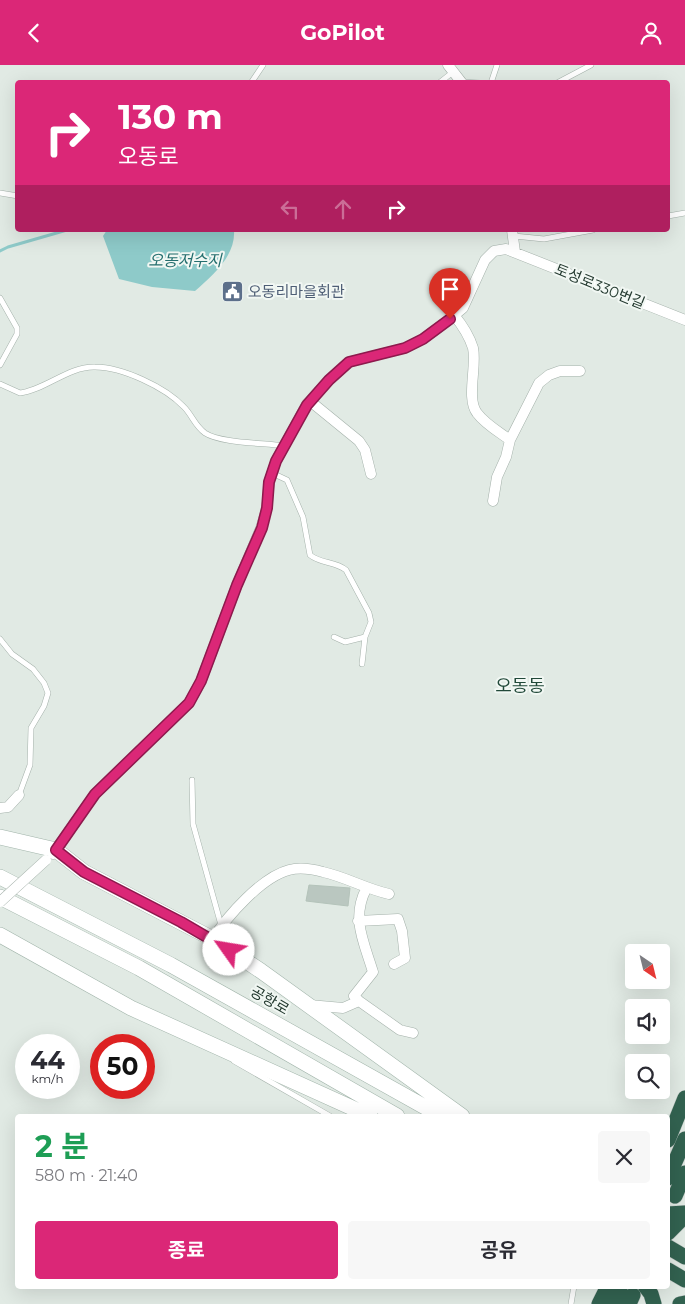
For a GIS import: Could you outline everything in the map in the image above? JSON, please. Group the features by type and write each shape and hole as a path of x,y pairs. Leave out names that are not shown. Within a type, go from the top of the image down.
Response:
{"highway":[{"path":"670,1135 685,1098"},
{"path":"670,1173 685,1139"},
{"path":"675,1196 685,1173"},
{"path":"670,1215 685,1215"},
{"path":"670,1231 685,1215"},
{"path":"670,1248 685,1257"},
{"path":"670,1253 685,1257"},
{"path":"653,1304 659,1289"},
{"path":"615,1294 651,1293 653,1304"},
{"path":"680,1304 685,1303"}],"main road":[{"path":"0,837 51,855 213,939 459,1114"},
{"name":"공항로","path":"0,877 171,965 437,1114"},
{"path":"0,897 154,977 394,1114"},
{"path":"0,935 131,1008 366,1114"}],"street":[{"path":"451,68 460,80"},
{"path":"0,902 51,855 95,794 189,703 201,681 237,585 262,528 272,473 284,446 310,401 349,362 405,348 423,339 463,308 485,260 494,251 506,249 515,252 513,233"},
{"name":"토성로330번길","path":"515,252 685,320"},
{"path":"454,315 467,331 473,349 475,363 472,393 476,412 510,441"},
{"path":"493,501 498,477 510,441 539,383 549,375 560,371 580,371"},
{"path":"310,401 359,441 365,450 371,474"},
{"path":"0,807 8,807 19,795"},
{"path":"213,939 222,925 268,880 287,870 300,868 324,872 366,889 389,894"},
{"path":"366,889 360,902 358,921 373,972 354,996 400,1030 413,1033"},
{"path":"358,921 398,919 402,931 406,958 394,964"},
{"path":"306,1005 343,1008 359,1001"}],"lane":[{"path":"252,80 263,65"},
{"path":"492,80 496,65"},
{"path":"563,80 591,65"},
{"path":"441,80 451,68"},
{"path":"0,194 15,196"},
{"path":"670,216 685,213"},
{"path":"513,233 544,239 581,232"},
{"path":"0,298 17,328 17,334 0,365"},
{"path":"0,384 20,393 78,370 93,367 118,369 158,388 183,406 193,423 212,437 284,446"},
{"path":"272,473 287,480 303,517 310,555 316,560 340,565 352,581 371,622 364,637 362,664"},
{"path":"334,637 345,642 364,637"},
{"path":"0,639 12,655 33,669 48,693 44,706 31,728 30,765 19,795"},
{"path":"192,780 193,824 222,925"},
{"path":"208,1044 242,1067 326,1114"},
{"path":"571,1304 574,1289"}],"water":[{"name":"오동저수지","path":"106,232 234,232 231,248 222,265 195,291 152,287 119,279 103,236"}],"building":[{"path":"309,885 350,888 348,906 306,901"}],"waterway":[{"path":"0,251 60,232"}],"place":[{"name":"오동리마을회관","path":"232,291"}],"district":[{"name":"오동동","path":"520,686"}],"route":[{"path":"229,950 213,939 84,872 56,850 95,794 189,703 201,681 252,547 262,528 267,508 269,482 276,461 307,405 329,380 349,362 366,356 384,354 405,348 423,339 450,319"}]}
